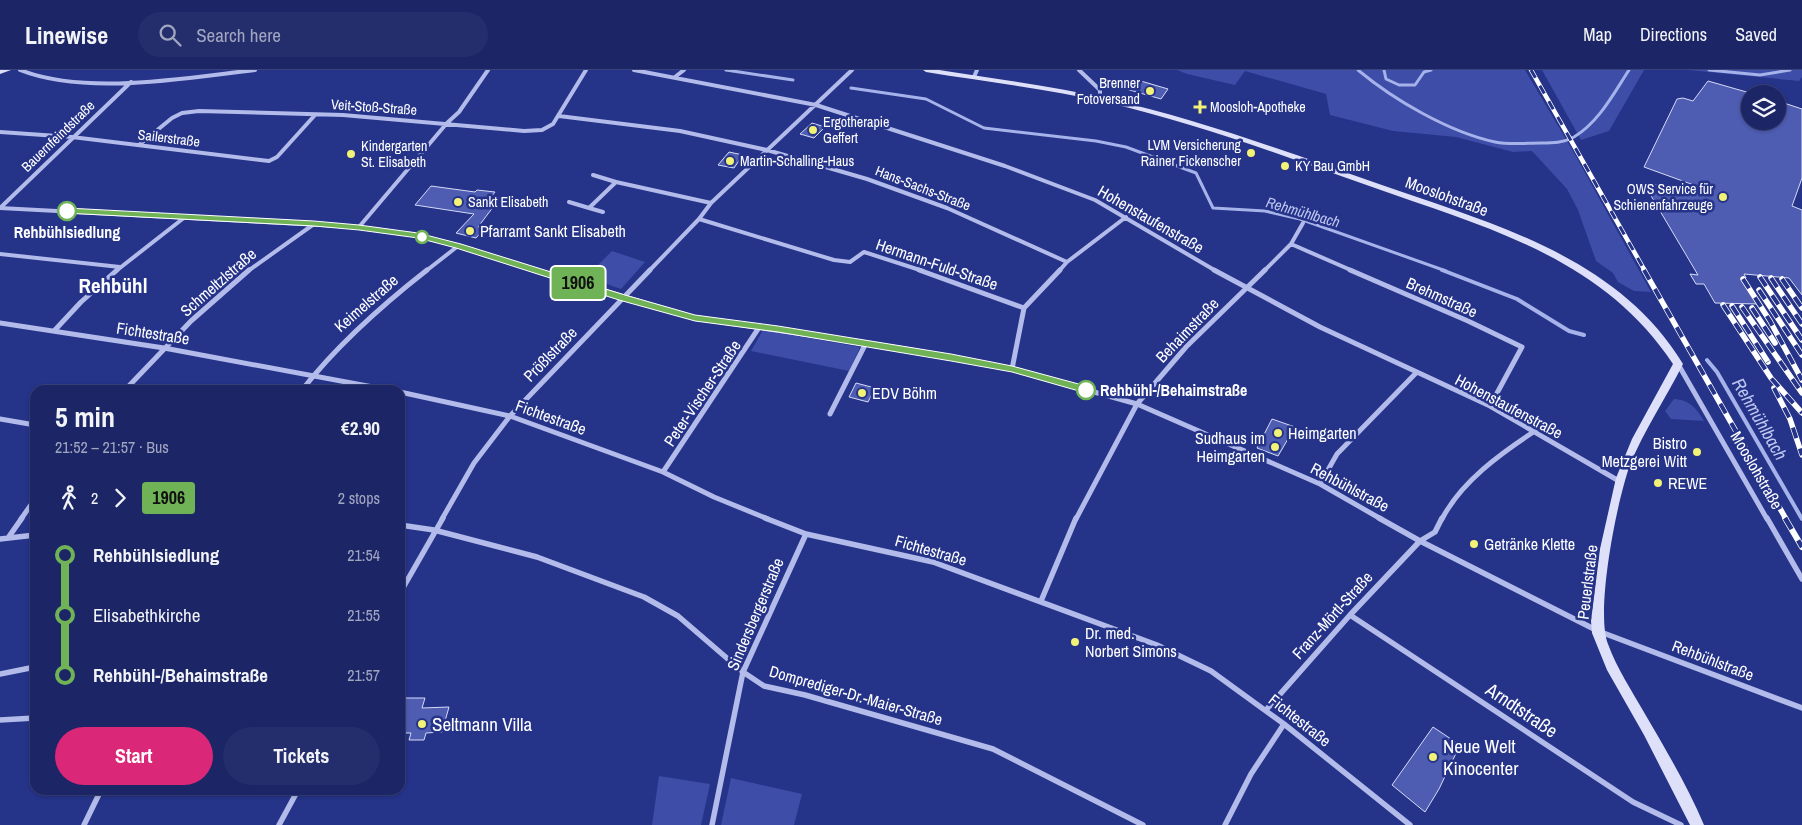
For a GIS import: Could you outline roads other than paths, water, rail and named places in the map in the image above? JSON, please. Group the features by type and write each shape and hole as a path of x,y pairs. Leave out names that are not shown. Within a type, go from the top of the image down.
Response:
{"street":[{"path":"0,72 8,70"},
{"path":"20,70 32,76 48,79 131,82 255,70"},
{"path":"359,227 447,123 459,112 488,70"},
{"name":"Veit-Stoß-Straße","path":"139,145 172,118 182,113 199,111 315,115 447,123 534,131 549,128 559,116 586,70"},
{"name":"Hohenstaufenstraße","path":"634,70 816,105 1014,170 1095,200 1245,288 1320,327 1490,406 1619,482"},
{"path":"675,77 684,70"},
{"name":"Prößlstraße","path":"405,584 434,530 474,464 510,416 699,219 712,203 852,70"},
{"name":"Mooslohstraße","path":"926,70 975,74 1100,99 1222,134 1461,217 1520,240 1559,258 1605,286 1640,315 1667,346 1802,579"},
{"path":"1079,70 1100,90 1100,99"},
{"name":"Bauernfeindstraße","path":"0,208 131,82"},
{"name":"Sailerstraße","path":"0,132 72,137 269,161 276,157 315,115"},
{"name":"Hans-Sachs-Straße","path":"559,116 680,131 767,150 867,179 947,208 1068,262"},
{"path":"593,175 616,182 712,203"},
{"path":"589,208 616,182"},
{"path":"570,202 603,212"},
{"name":"Rehbühlstraße","path":"0,208 359,227 418,236 458,246 622,298 695,318 866,343 1012,369 1137,404 1320,484 1420,541 1598,631 1802,708"},
{"path":"54,331 81,302 120,267 186,217"},
{"path":"1012,369 1024,308 1068,262 1126,217"},
{"name":"Hermann-Fuld-Straße","path":"699,219 834,260 850,262 864,252 954,281 1024,308"},
{"name":"Behaimstraße","path":"1041,601 1081,507 1137,404 1186,347 1290,244 1303,223"},
{"name":"Schmeltzlstraße","path":"130,385 164,348 234,282 265,257 314,224"},
{"name":"Brehmstraße","path":"1290,244 1468,321 1522,347 1490,406"},
{"name":"Keimelstraße","path":"306,385 347,338 384,303 458,246"},
{"path":"0,254 120,267"},
{"name":"Fichtestraße","path":"0,323 164,348 362,385"},
{"name":"Peter-Vischer-Straße","path":"663,472 760,326"},
{"path":"830,414 866,343"},
{"name":"Peuerlstraße","path":"1678,364 1625,464 1619,482 1597,611 1598,631 1609,662 1672,774 1697,825"},
{"path":"1320,484 1338,454 1416,373"},
{"name":"Fichtestraße","path":"405,393 510,416 663,472 714,497 806,534 933,562 1149,642 1211,671 1266,710 1410,825"},
{"path":"0,419 30,424"},
{"name":"Franz-Mörtl-Straße","path":"1266,710 1350,615 1420,541 1435,532 1450,503 1471,481 1515,444 1535,431"},
{"path":"8,538 30,505"},
{"name":"Domprediger-Dr.-Maier-Straße","path":"405,526 434,530 537,557 644,597 678,616 743,672 764,686 805,695 992,749 1143,825"},
{"name":"Sindersbergerstraße","path":"712,825 743,672 806,534"},
{"path":"0,539 30,536"},
{"name":"Arndtstraße","path":"1350,615 1633,802 1680,825"},
{"path":"0,674 30,668"},
{"path":"0,720 30,718"},
{"path":"1225,825 1251,774 1284,724"},
{"path":"84,825 99,795"},
{"path":"279,825 295,795"}],"waterway":[{"name":"Rehmühlbach","path":"726,70 793,80"},
{"path":"1358,70 1405,103 1441,123 1477,137 1512,144 1550,143 1574,137 1583,131 1598,115 1629,70"},
{"path":"1384,70 1386,79 1399,85 1415,85 1424,72 1431,70"},
{"path":"1709,70 1760,75 1790,70"},
{"name":"Rehmühlbach","path":"851,88 926,99 984,128 1096,141 1126,147 1196,173 1213,208 1265,211 1300,219 1446,271"},
{"name":"Rehmühlbach","path":"1442,270 1517,299 1569,331 1584,335"},
{"name":"Rehmühlbach","path":"1707,360 1717,372 1802,519"}],"railway":[{"path":"1531,70 1645,271"},
{"path":"1644,270 1786,519"},
{"path":"1760,277 1802,340"},
{"path":"1771,278 1802,324"},
{"path":"1743,279 1770,321 1802,380"},
{"path":"1782,279 1802,308"},
{"path":"1759,290 1802,355"},
{"path":"1723,305 1771,378 1802,413"},
{"path":"1732,306 1768,362"},
{"path":"1742,307 1802,393"},
{"path":"1752,308 1775,343"},
{"path":"1774,388 1790,419 1802,455"},
{"path":"1785,518 1802,547"}],"place":[{"name":"Brenner Fotoversand","path":"1150,91"},
{"name":"Moosloh-Apotheke","path":"1200,107"},
{"name":"Ergotherapie Geffert","path":"813,130"},
{"name":"LVM Versicherung Rainer Fickenscher","path":"1251,153"},
{"name":"Kindergarten St. Elisabeth","path":"351,154"},
{"name":"Martin-Schalling-Haus","path":"730,161"},
{"name":"KY Bau GmbH","path":"1285,166"},
{"name":"OWS Service für Schienenfahrzeuge","path":"1723,197"},
{"name":"Sankt Elisabeth","path":"458,202"},
{"name":"Rehbühlsiedlung","path":"67,211"},
{"name":"Pfarramt Sankt Elisabeth","path":"470,231"},
{"name":"Rehbühl-/Behaimstraße","path":"1086,390"},
{"name":"EDV Böhm","path":"862,393"},
{"name":"Heimgarten","path":"1278,433"},
{"name":"Sudhaus im Heimgarten","path":"1275,447"},
{"name":"Bistro Metzgerei Witt","path":"1697,452"},
{"name":"REWE","path":"1658,483"},
{"name":"Getränke Klette","path":"1474,544"},
{"name":"Dr. med. Norbert Simons","path":"1075,642"},
{"name":"Seltmann Villa","path":"422,724"},
{"name":"Neue Welt Kinocenter","path":"1433,757"}],"district":[{"name":"Rehbühl","path":"113,285"}]}
